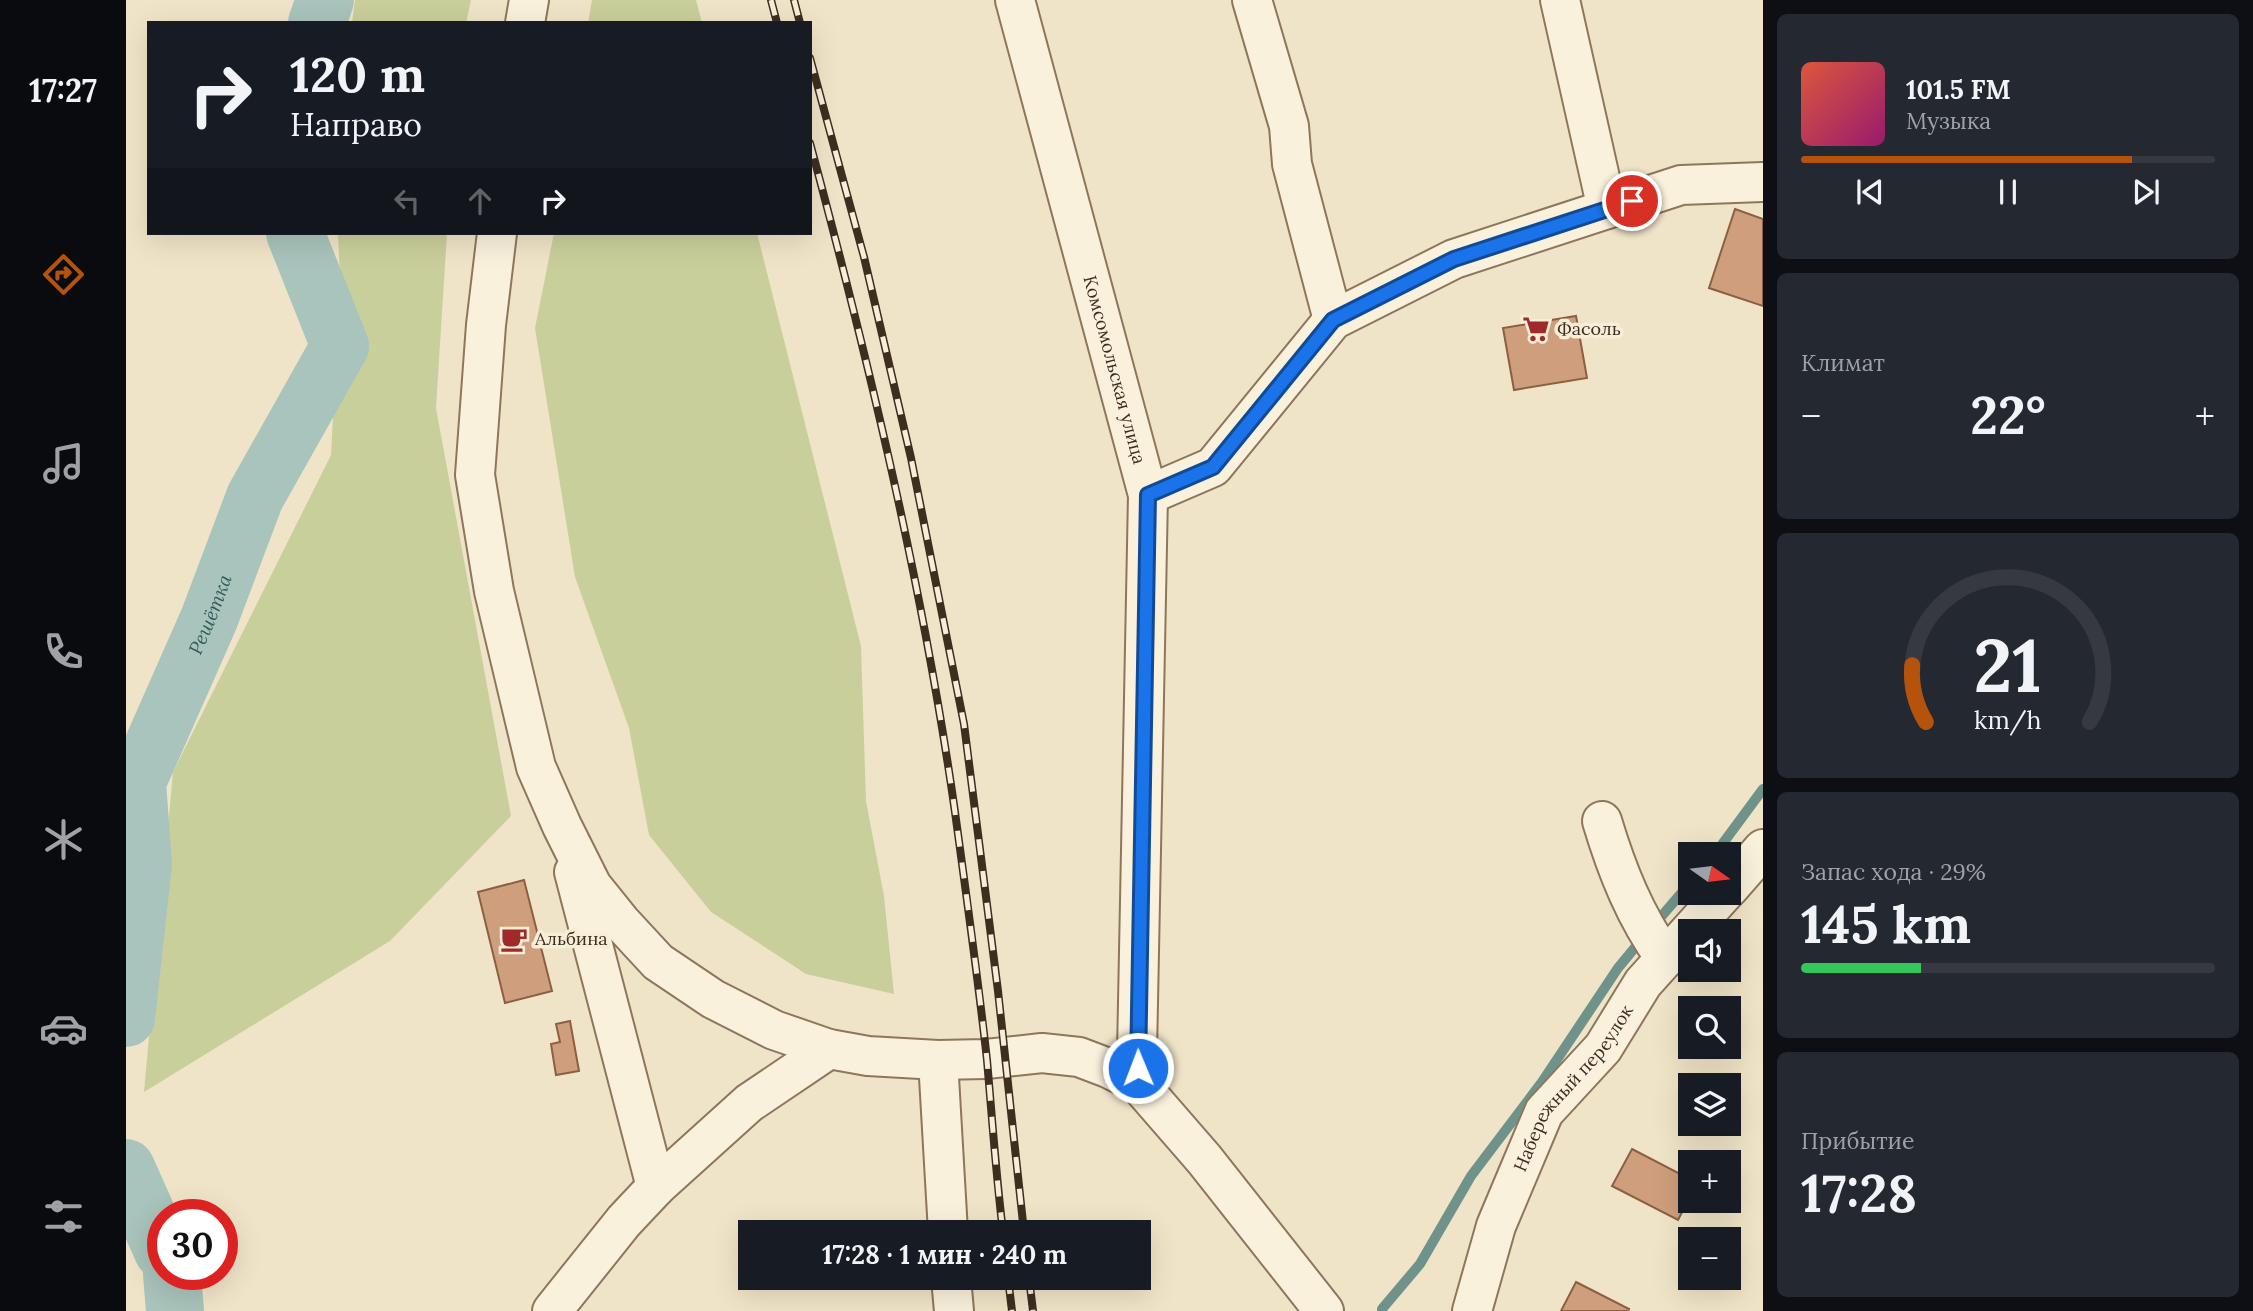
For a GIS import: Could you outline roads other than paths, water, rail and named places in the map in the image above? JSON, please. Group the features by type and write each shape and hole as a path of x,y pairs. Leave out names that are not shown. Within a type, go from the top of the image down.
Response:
{"street":[{"path":"525,21 529,0"},
{"name":"Комсомольская улица","path":"1015,0 1148,495 1138,1083"},
{"path":"1252,0 1289,126 1292,164 1333,320"},
{"path":"1560,0 1607,209"},
{"path":"1148,495 1213,467 1333,320 1454,259 1681,185 1763,182"},
{"path":"497,235 486,325 475,475 494,591 536,766 592,886 658,962 726,1006 774,1030 830,1049 868,1056 938,1060 986,1059 1042,1053 1079,1057 1138,1083 1204,1159 1324,1311"},
{"path":"1602,821 1618,871 1653,940"},
{"path":"562,826 656,1186"},
{"path":"1741,874 1763,849"},
{"name":"Набережный переулок","path":"1472,1311 1496,1226 1544,1112 1603,1048 1643,983 1653,940 1706,905"},
{"path":"552,1311 656,1186 749,1103 830,1049"},
{"path":"938,1060 947,1220"},
{"path":"952,1290 954,1311"}],"waterway":[{"name":"Решётка","path":"318,21 325,0"},
{"name":"Решётка","path":"126,1018 143,864 137,782 209,619 255,497 340,346 296,235"},
{"path":"1724,842 1763,789"},
{"path":"1654,925 1678,897"},
{"path":"1382,1309 1420,1264 1471,1176 1542,1082 1618,968 1642,939"},
{"name":"Решётка","path":"126,1168 147,1215"},
{"name":"Решётка","path":"173,1290 175,1311"}],"railway":[{"path":"771,0 776,21"},
{"path":"794,0 799,21"},
{"path":"812,65 864,257 911,458 964,724 998,991 1023,1220"},
{"path":"812,151 893,475 942,727 976,967 1002,1220"},
{"path":"1009,1290 1012,1311"},
{"path":"1030,1290 1033,1311"}],"place":[{"name":"Фасоль","path":"1536,329"},
{"name":"Альбина","path":"514,939"}]}
